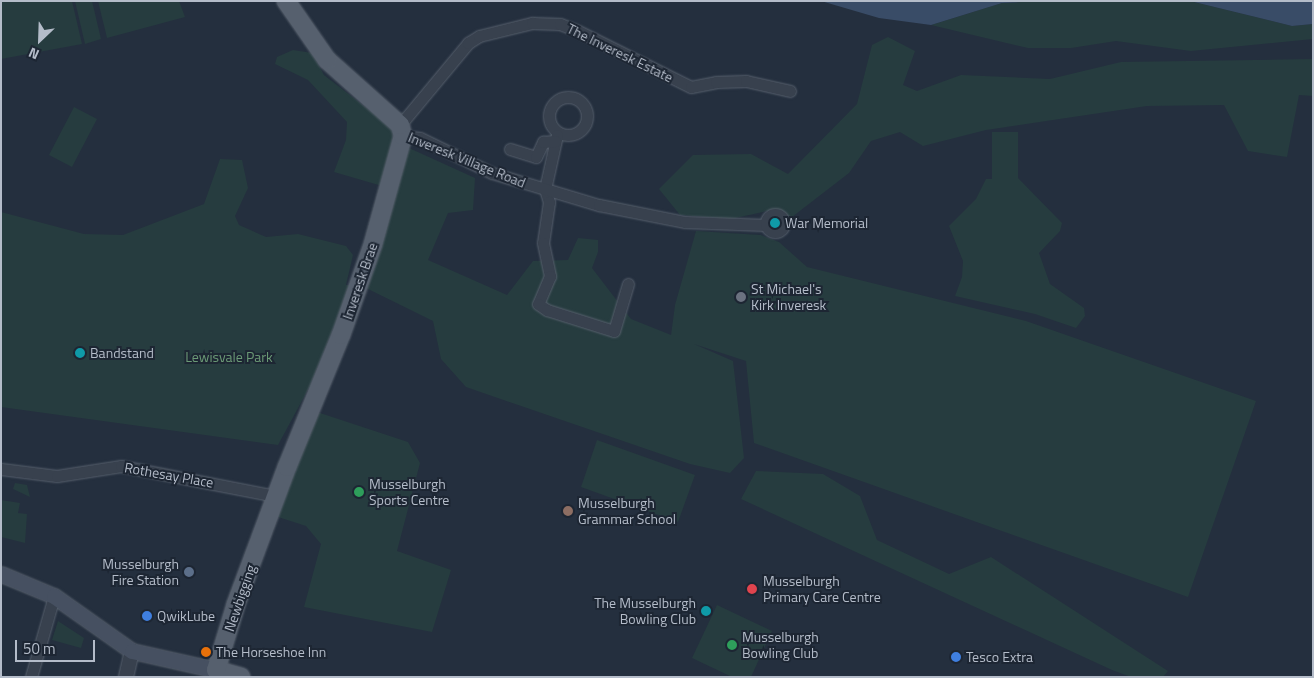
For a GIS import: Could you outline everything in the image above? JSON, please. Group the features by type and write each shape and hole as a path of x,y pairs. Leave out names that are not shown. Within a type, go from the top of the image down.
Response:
{"main road":[{"name":"Inveresk Village Road","path":"286,1 327,60 402,130"},
{"name":"Inveresk Brae","path":"304,422 341,335 373,244 402,130"},
{"name":"Newbigging","path":"216,670 236,604 304,422"},
{"path":"1,574 54,596 132,651 242,677"}],"street":[{"name":"The Inveresk Estate","path":"402,130 468,43 479,36 532,23 560,24 578,31 690,87 716,82 746,82 790,91"},
{"name":"Inveresk Village Road","path":"402,130 492,173 599,205 686,222 766,225"},
{"path":"510,150 536,157 543,142 556,138 545,189 549,202 543,244 550,276 538,304 547,310 614,331 628,284"},
{"name":"Rothesay Place","path":"1,469 57,476 121,466 276,496"},
{"path":"31,677 54,596"},
{"path":"126,677 132,651"}],"green space":[{"path":"1,1 72,1 82,44 1,59"},
{"path":"75,1 92,1 101,39 85,44"},
{"path":"98,1 179,1 185,17 107,38"},
{"path":"1040,1 1190,1 1292,26 1313,24 1313,39 1191,51 1116,41 1071,48 1028,48 931,25 1002,3"},
{"path":"888,37 915,51 903,85 917,91 961,75 1050,79 1121,62 1313,59 1313,96 1299,95 1287,157 1248,151 1224,105 1147,106 986,130 923,146 900,132 871,141 849,173 792,217 767,211 731,219 680,215 659,189 693,155 751,154 788,174 857,104 872,45"},
{"path":"293,50 312,53 324,75 395,130 397,142 382,186 334,172 346,140 347,122 308,80 275,64 277,57"},
{"path":"74,107 97,119 72,167 49,155"},
{"path":"992,132 1018,132 1018,178 1062,223 1060,231 1039,253 1050,284 1084,308 1085,316 1076,328 1035,314 955,296 962,277 963,261 949,226 976,199 986,179 992,179"},
{"path":"409,148 475,178 473,210 448,213 428,260 507,295 533,261 568,260 578,238 598,240 598,252 592,268 631,319 671,335 675,305 696,231 761,235 779,242 807,267 1026,321 1256,401 1188,597 754,443 746,361 694,344 733,361 744,458 730,473 690,464 466,387 441,359 433,321 366,288"},
{"name":"Lewisvale Park","path":"220,159 242,160 248,188 235,216 239,225 266,237 298,234 346,246 353,255 346,285 351,285 311,384 278,445 1,407 1,212 84,234 123,235 204,204"},
{"name":"Musselburgh Sports Centre","path":"314,411 408,442 420,463 397,551 451,570 432,632 304,607 321,544 306,526 275,516"},
{"path":"597,440 695,475 678,522 581,487"},
{"path":"756,471 823,474 860,496 877,540 949,574 991,557 1168,671 1163,677 1131,677 1112,670 741,499"},
{"path":"15,483 27,485 30,497 13,489"},
{"path":"1,500 20,503 18,513 27,514 25,543 1,537"},
{"name":"Musselburgh Bowling Club","path":"717,605 772,631 751,677 732,677 692,658"},
{"path":"58,621 84,638 81,648 52,640"}],"water":[{"path":"821,1 1040,1 1002,3 931,25 879,18"},
{"path":"1190,1 1313,1 1313,24 1292,26"}],"place":[{"name":"War Memorial","path":"775,223"},
{"name":"St Michael's Kirk Inveresk","path":"741,297"},
{"name":"Bandstand","path":"80,353"},
{"name":"Musselburgh Sports Centre","path":"359,492"},
{"name":"Musselburgh Grammar School","path":"568,511"},
{"name":"Musselburgh Fire Station","path":"189,572"},
{"name":"Musselburgh Primary Care Centre","path":"752,589"},
{"name":"The Musselburgh Bowling Club","path":"706,611"},
{"name":"QwikLube","path":"147,616"},
{"name":"Musselburgh Bowling Club","path":"732,645"},
{"name":"The Horseshoe Inn","path":"206,652"},
{"name":"Tesco Extra","path":"956,657"}]}
